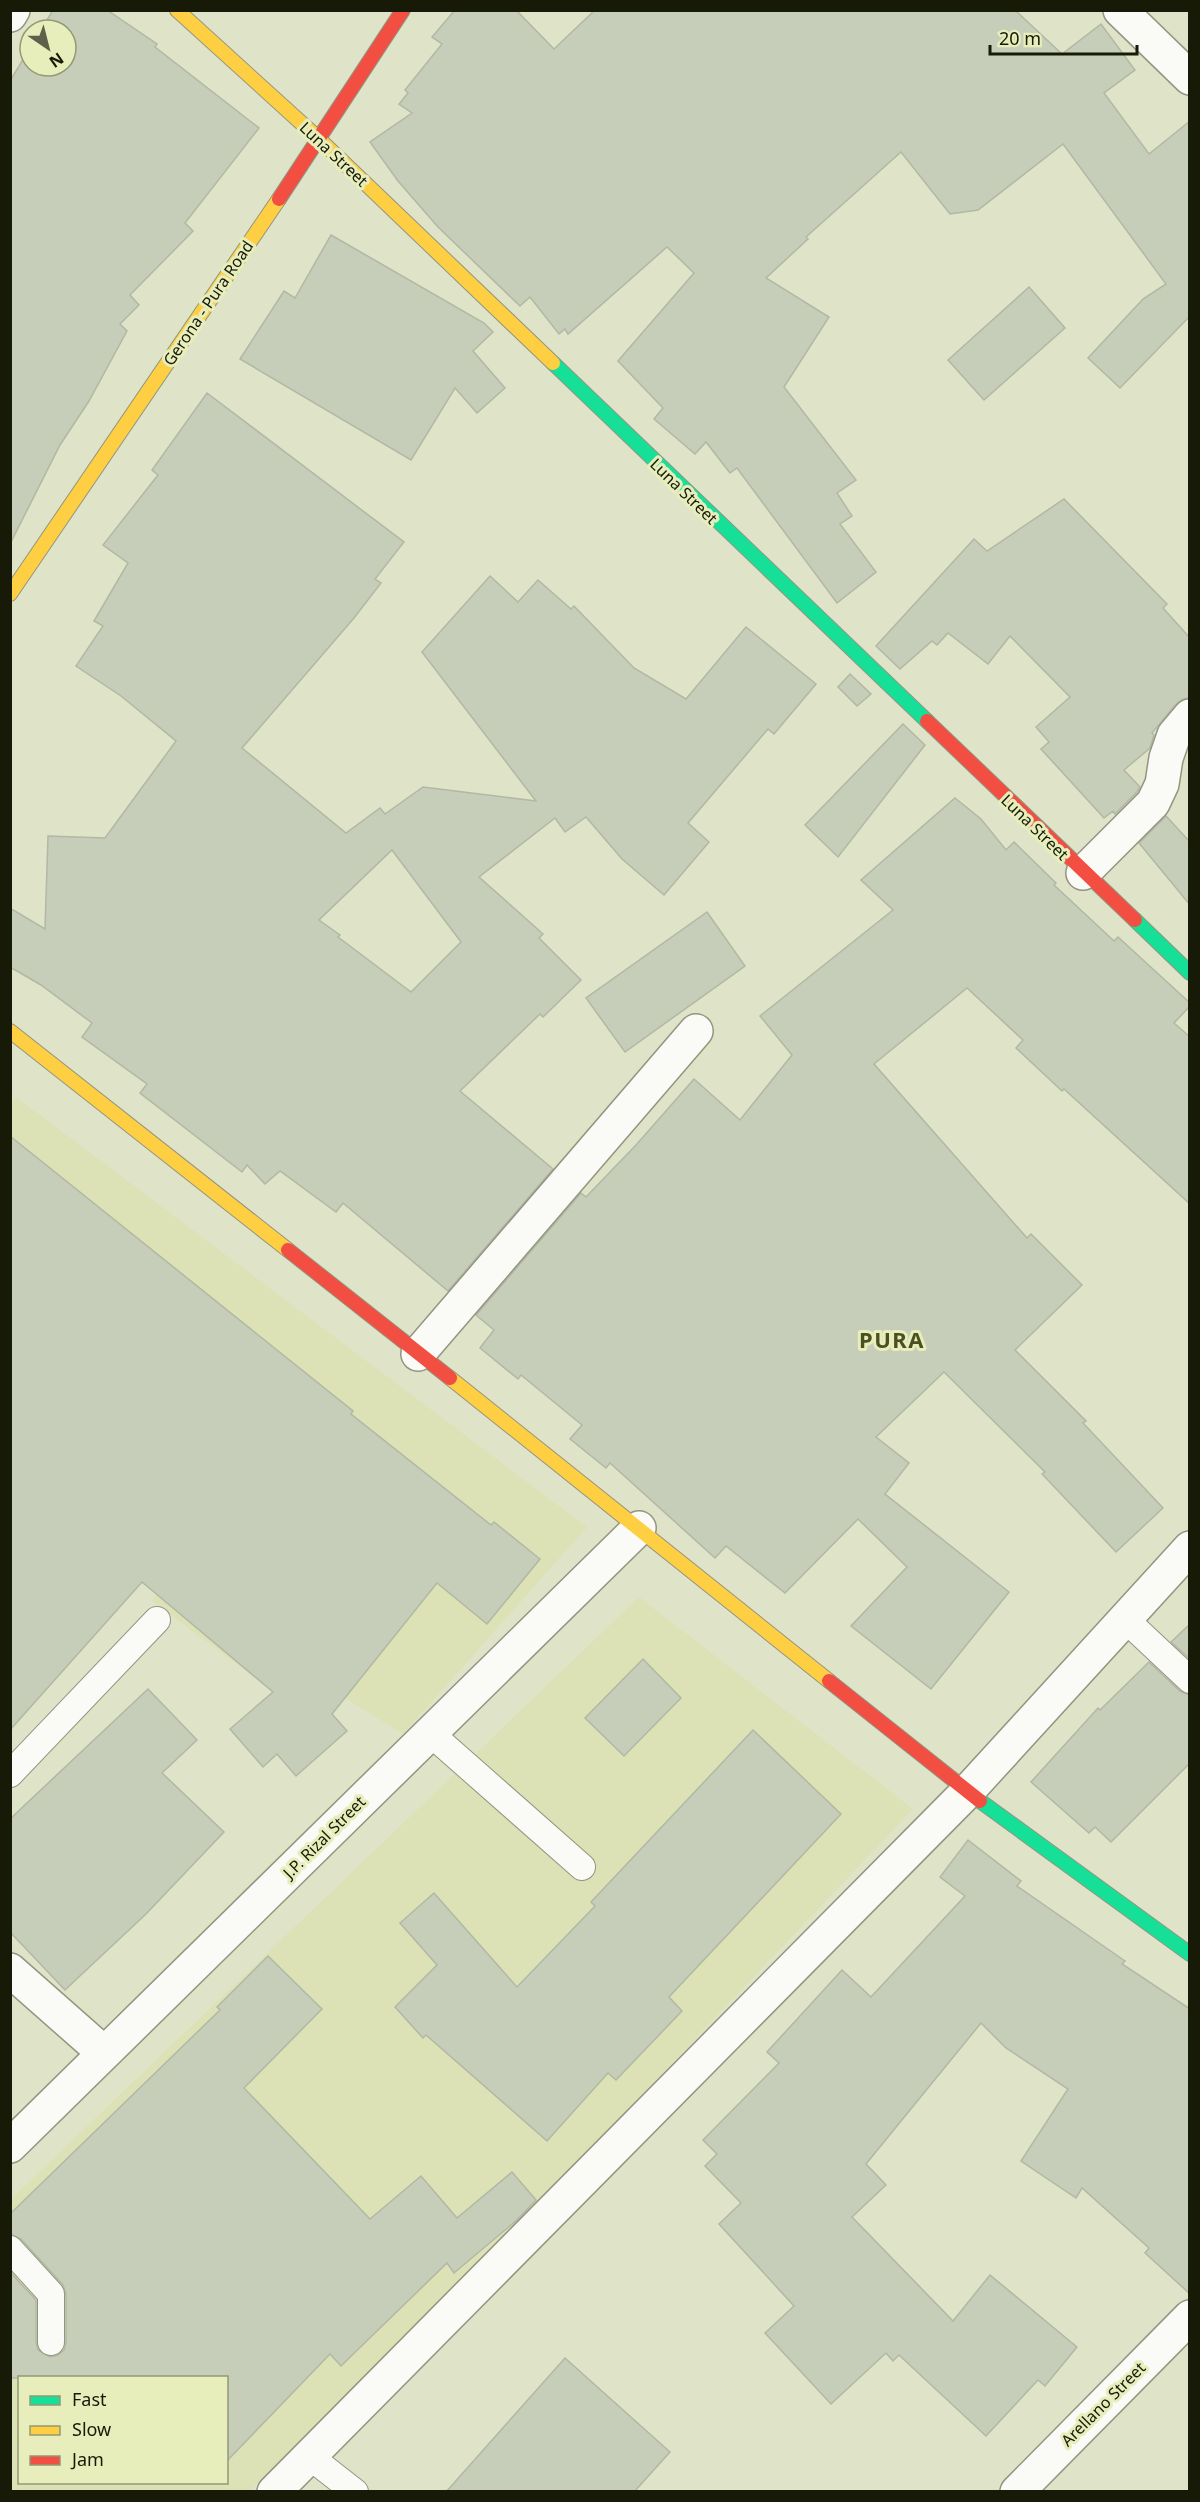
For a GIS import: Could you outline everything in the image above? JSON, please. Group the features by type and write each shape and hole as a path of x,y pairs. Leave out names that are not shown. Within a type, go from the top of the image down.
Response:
{"street":[{"path":"10,15 13,10"},
{"name":"Luna Street","path":"177,10 319,139 1190,973"},
{"name":"Gerona - Pura Road","path":"10,594 319,139 403,10"},
{"path":"1120,10 1190,78"},
{"path":"1083,873 1153,803 1162,784 1166,758 1174,735 1190,716"},
{"path":"10,1031 639,1528 967,1792 1190,1954"},
{"path":"418,1354 696,1031"},
{"name":"J.P. Rizal Street","path":"10,2146 639,1528"},
{"path":"274,2492 967,1792 1190,1548"},
{"path":"10,1970 104,2053"},
{"name":"Arellano Street","path":"1017,2492 1190,2317"}],"lane":[{"path":"1125,1619 1190,1680"},
{"path":"10,1774 157,1620"},
{"path":"430,1733 582,1867"},
{"path":"10,2249 51,2294 51,2342"},
{"path":"309,2456 355,2492"}],"shaded area":[{"path":"16,1097 587,1527 403,1734 286,1661 262,1683 152,1601 181,1561 11,1410 10,1104"},
{"path":"639,1597 913,1809 456,2291 250,2491 11,2492 11,2199"}],"building":[{"path":"53,10 107,10 157,44 155,47 259,128 185,223 193,231 130,295 139,305 120,324 127,331 89,401 60,445 10,544 10,81 18,68 18,78 78,78 78,18 48,18"},
{"path":"455,10 516,10 554,49 595,10 1015,10 1062,54 1101,24 1135,70 1104,93 1149,154 1190,121 1190,316 1120,388 1088,358 1143,299 1166,284 1063,144 978,210 950,214 901,152 806,237 808,239 766,278 829,317 784,387 856,480 837,493 852,516 840,524 876,572 837,603 737,468 730,473 706,442 695,454 654,419 663,408 618,361 694,273 667,247 568,334 565,329 559,334 530,297 520,306 438,227 398,181 370,142 412,113 399,104 408,93 405,90 442,44 432,37"},
{"path":"331,235 484,323 493,332 473,351 505,388 477,413 455,388 411,460 240,359 284,291 295,298"},
{"path":"1029,287 1065,328 984,400 948,360"},
{"path":"207,393 404,542 375,579 381,583 354,618 242,748 346,833 380,808 385,814 423,787 536,801 422,652 490,576 518,602 538,580 571,609 574,606 634,668 686,699 746,627 816,684 774,734 768,729 688,823 709,842 664,895 622,859 586,817 565,832 555,818 479,877 543,934 539,938 581,980 543,1017 540,1014 460,1091 553,1169 448,1291 343,1203 336,1212 280,1171 265,1184 247,1165 242,1172 140,1093 147,1084 82,1037 92,1023 41,985 10,967 10,908 45,929 48,836 105,838 176,741 121,696 76,666 103,626 94,621 128,563 103,545 158,475 152,470","holes":["392,850 461,942 411,992 319,920"]},
{"path":"1064,499 1167,604 1163,608 1190,638 1190,698 1183,699 1176,704 1152,733 1154,735 1150,748 1124,770 1140,787 1115,814 1113,811 1104,818 1041,749 1049,742 1036,727 1070,697 1010,636 988,664 948,633 937,645 932,641 900,669 876,646 974,539 987,551"},
{"path":"850,674 871,694 857,706 838,687"},
{"path":"903,724 925,745 838,857 805,825"},
{"path":"955,798 981,819 1006,850 1014,842 1056,883 1054,885 1114,941 1118,937 1190,1003 1190,1006 1174,1023 1190,1037 1190,1204 1016,1048 1023,1040 967,988 874,1064 1027,1238 1031,1234 1082,1285 1015,1350 1086,1421 1083,1423 1163,1508 1116,1552 1042,1474 1045,1472 944,1372 876,1437 909,1463 885,1494 1009,1592 931,1689 851,1626 907,1567 858,1519 785,1593 726,1546 715,1558 610,1463 606,1468 570,1439 582,1425 521,1375 518,1379 480,1348 494,1330 476,1315 581,1193 586,1197 694,1079 740,1120 792,1055 760,1016 893,910 861,880"},
{"path":"1166,816 1190,842 1190,905 1139,843"},
{"path":"707,912 745,966 625,1052 586,998"},
{"path":"10,1136 353,1411 351,1414 491,1525 494,1522 540,1559 487,1624 437,1583 332,1714 347,1731 296,1776 277,1754 263,1767 230,1729 273,1692 142,1582 10,1730"},
{"path":"1190,1624 1190,1659 1171,1642"},
{"path":"643,1659 681,1698 624,1756 585,1718"},
{"path":"1149,1662 1180,1691 1190,1695 1190,1763 1111,1842 1095,1827 1089,1833 1031,1782 1098,1708 1100,1710"},
{"path":"148,1689 197,1740 162,1773 224,1832 146,1914 65,1990 10,1932 10,1819"},
{"path":"753,1730 841,1814 669,1997 682,2011 616,2080 608,2073 547,2141 426,2035 423,2038 395,2007 437,1965 400,1923 434,1893 517,1987 595,1906 591,1902"},
{"path":"968,1840 1021,1881 1017,1886 1125,1961 1122,1964 1190,2009 1190,2294 1145,2253 1149,2248 1082,2188 1076,2198 1021,2161 1068,2089 1006,2048 981,2023 866,2164 886,2185 852,2217 953,2321 990,2275 1077,2347 1045,2386 1038,2380 986,2436 899,2355 893,2361 886,2353 831,2404 765,2333 794,2306 719,2224 741,2203 705,2166 717,2154 703,2140 779,2063 767,2052 842,1970 871,1997 965,1896 940,1877"},
{"path":"268,1956 322,2009 244,2088 370,2219 421,2176 457,2218 512,2172 536,2200 517,2220 454,2273 447,2263 341,2366 330,2354 228,2460 228,2376 18,2376 18,2378 10,2378 10,2272 36,2300 36,2342 38,2350 50,2357 64,2350 66,2294 63,2285 21,2239 10,2234 10,2214 220,2010 217,2007"},
{"path":"565,2358 670,2452 634,2492 446,2492"}],"traffic: fast":[{"path":"553,363 927,721"},
{"path":"1135,920 1190,973"},
{"path":"980,1801 1190,1954"}],"traffic: slow":[{"path":"177,10 319,139 553,363"},
{"path":"10,594 279,199"},
{"path":"10,1031 288,1250"},
{"path":"450,1378 829,1681"}],"traffic: jam":[{"path":"279,199 403,10"},
{"path":"927,721 1135,920"},
{"path":"288,1250 450,1378"},
{"path":"829,1681 980,1801"}],"district":[{"name":"PURA","path":"892,1340"}]}
